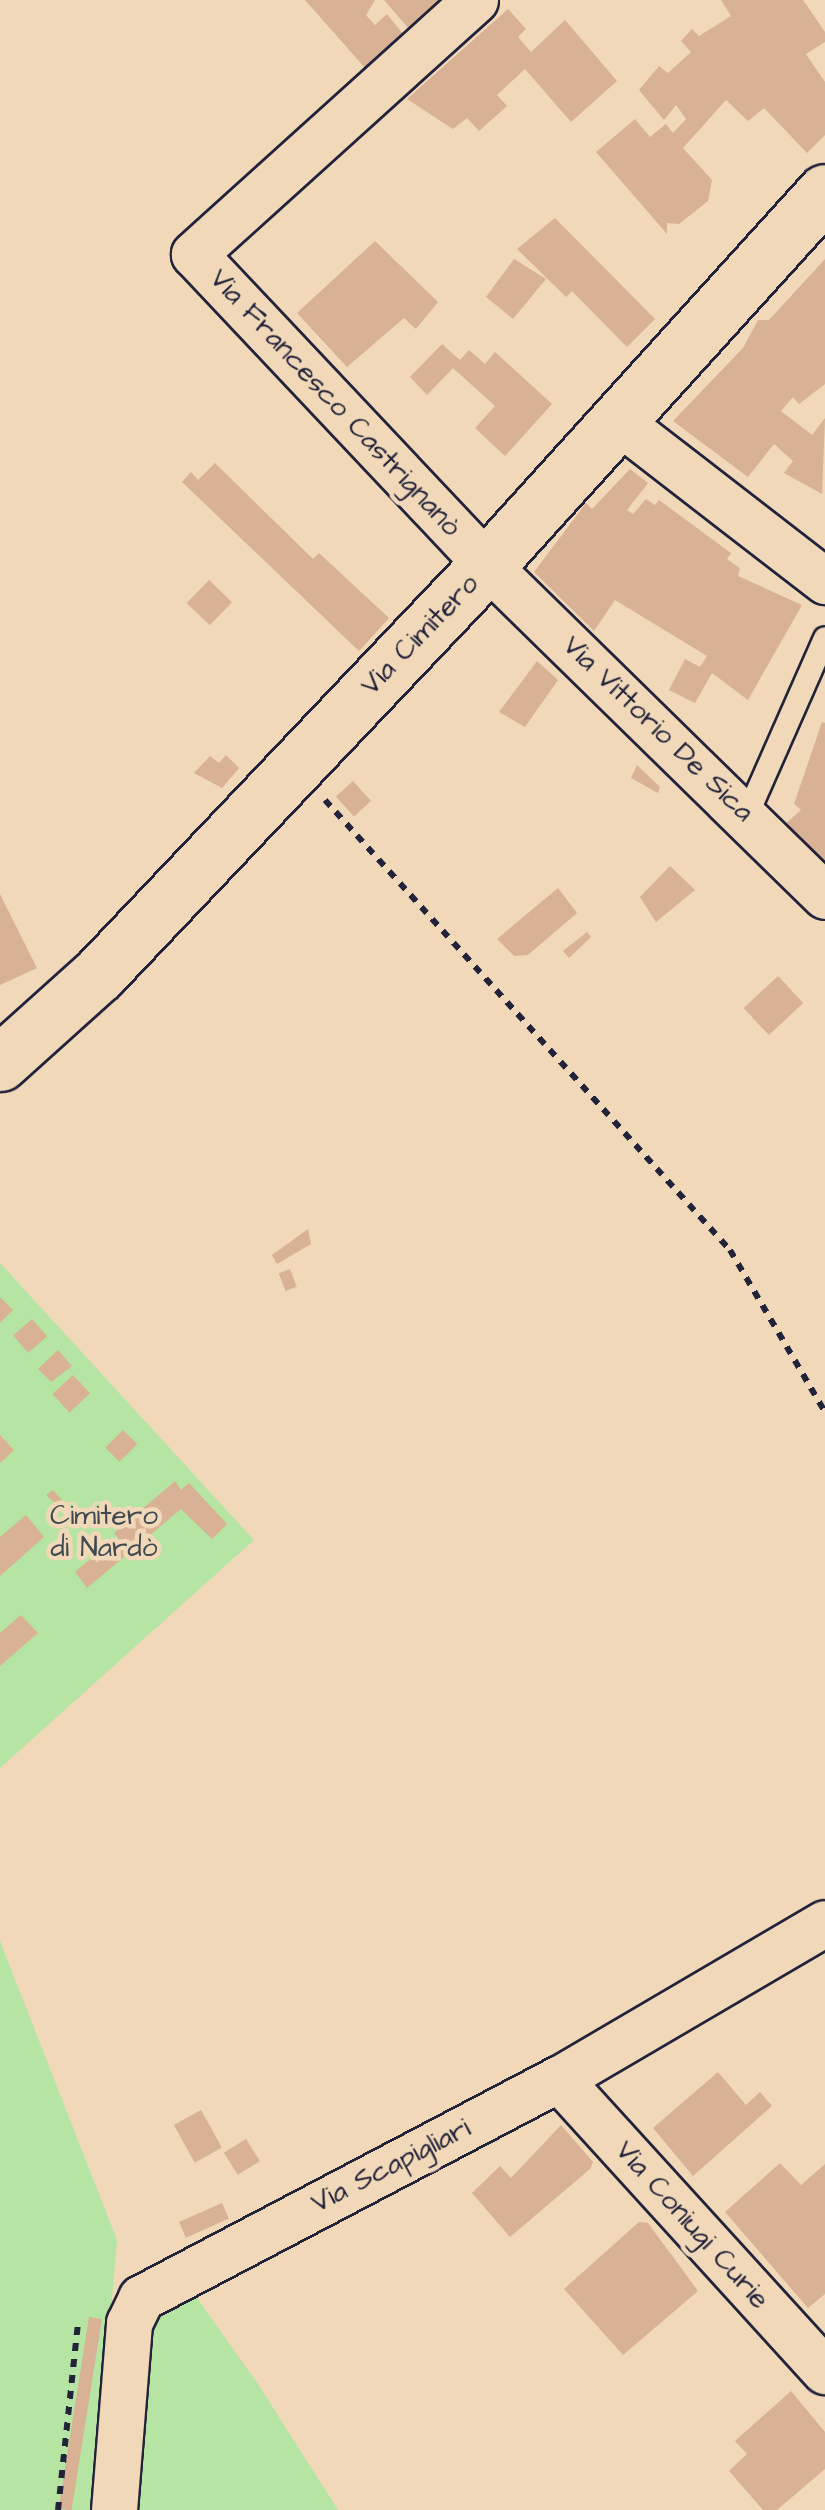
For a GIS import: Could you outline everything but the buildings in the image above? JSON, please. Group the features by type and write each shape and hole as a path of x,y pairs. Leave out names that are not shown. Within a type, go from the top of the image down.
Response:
{"street":[{"name":"Via Francesco Castrignanò","path":"476,0 194,254 488,565"},
{"name":"Via Cimitero","path":"0,1063 99,974 488,565 825,192"},
{"path":"618,421 825,581"},
{"name":"Via Vittorio De Sica","path":"488,565 747,815 825,896"},
{"name":"Via Scapigliari","path":"114,2510 130,2323 141,2298 559,2080 825,1923"},
{"name":"Via Coniugi Curie","path":"559,2080 820,2355"}],"lane":[{"path":"747,815 825,638"}],"path":[{"path":"294,766 730,1250 825,1412"},
{"path":"58,2510 78,2324"}],"green space":[{"name":"Cimitero di Nardò","path":"0,1263 254,1540 0,1768"},
{"path":"0,1941 117,2240 94,2510 0,2510"},
{"path":"190,2288 258,2384 338,2510 129,2510 136,2387 156,2307"}]}
